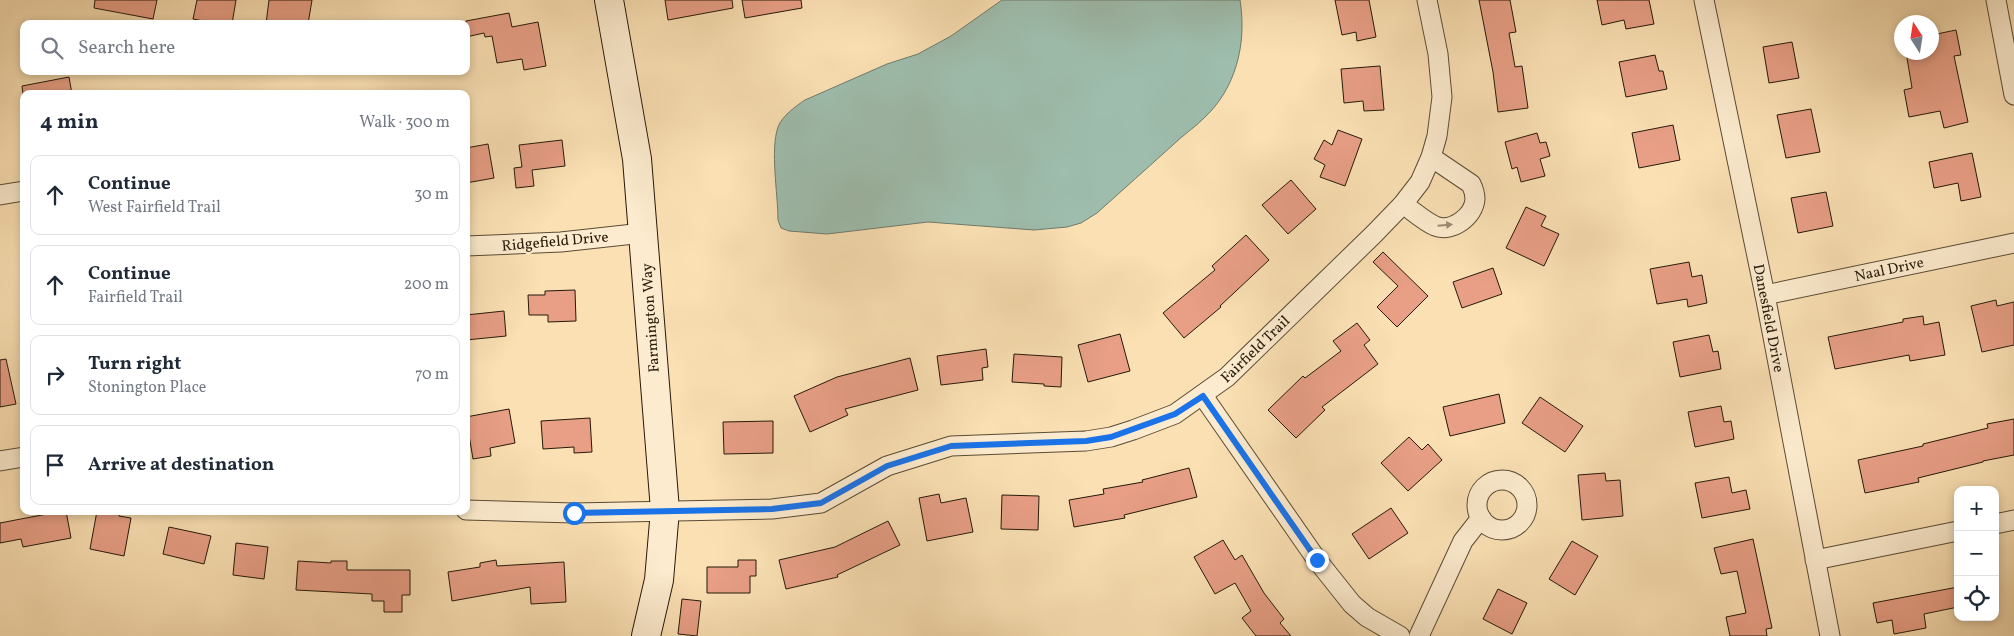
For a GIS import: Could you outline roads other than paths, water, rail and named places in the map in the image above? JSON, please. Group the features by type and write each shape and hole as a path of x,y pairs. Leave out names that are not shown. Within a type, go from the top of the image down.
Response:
{"street":[{"name":"Farmington Way","path":"609,0 637,159 664,510 659,580 646,636"},
{"name":"Fairfield Trail","path":"470,510 574,513 772,509 821,503 887,466 951,446 1086,441 1111,437 1175,414 1203,396 1227,377 1403,204 1420,182 1431,157 1437,136 1442,97 1438,54 1427,0"},
{"name":"Danesfield Drive","path":"1704,0 1765,295 1830,636"},
{"path":"1996,0 2014,95"},
{"path":"1403,204 1435,226 1443,227 1462,221 1473,208 1475,198 1472,184 1431,157"},
{"path":"0,196 20,192"},
{"name":"Ridgefield Drive","path":"470,246 561,242 643,232"},
{"name":"Naal Drive","path":"1765,295 2014,243"},
{"path":"1203,396 1317,560 1352,604 1367,618 1400,636"},
{"path":"0,461 20,457"},
{"path":"1419,636 1463,541 1481,518"},
{"path":"1999,523 2014,520"},
{"path":"1815,560 1954,532"}]}
